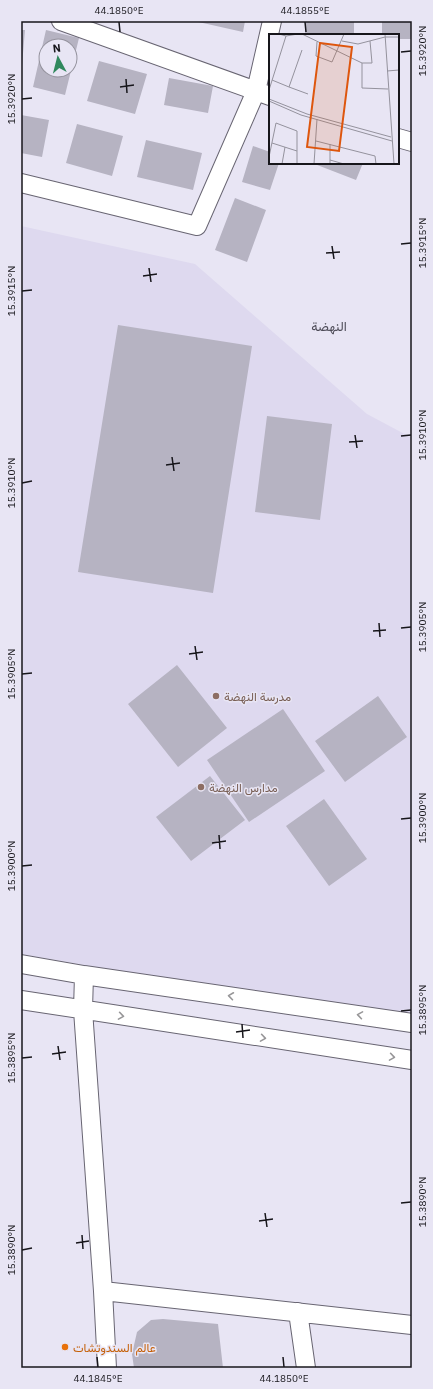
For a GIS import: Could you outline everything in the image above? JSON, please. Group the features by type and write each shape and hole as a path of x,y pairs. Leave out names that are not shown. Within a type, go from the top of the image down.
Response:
{"street":[{"path":"61,21 263,94"},
{"path":"270,34 272,21"},
{"path":"21,183 197,226 263,94 269,45"},
{"path":"399,138 412,142"},
{"path":"21,964 84,975 412,1023"},
{"path":"84,975 83,1010 107,1368"},
{"path":"21,1000 412,1060"},
{"path":"103,1291 412,1325"},
{"path":"298,1312 306,1368"}],"shaded area":[{"name":"مدرسة النهضة","path":"21,226 195,264 367,414 412,438 412,1021 21,954"}],"building":[{"path":"194,21 245,21 243,32"},
{"path":"305,21 354,21 354,34 305,34"},
{"path":"382,21 412,21 412,39 399,39 399,34 382,34"},
{"path":"21,30 25,30 22,65 21,65"},
{"path":"46,30 79,38 78,42 78,38 44,38"},
{"path":"99,61 147,74 135,114 87,101"},
{"path":"38,65 38,78 69,78 65,95 33,87"},
{"path":"169,78 213,86 208,113 164,105"},
{"path":"21,115 49,120 42,157 21,153"},
{"path":"77,124 123,136 112,176 66,163"},
{"path":"146,140 202,153 193,190 137,177"},
{"path":"253,146 269,152 269,164 279,164 270,190 242,182"},
{"path":"315,164 363,164 356,180"},
{"path":"235,198 266,210 247,262 215,250"},
{"path":"118,325 252,346 213,593 78,572"},
{"path":"267,416 332,424 320,520 255,512"},
{"path":"177,665 227,728 178,767 128,704"},
{"path":"378,696 407,737 345,782 315,741"},
{"path":"283,709 325,771 249,822 207,760"},
{"path":"210,776 245,820 191,861 156,817"},
{"path":"324,799 367,859 329,886 286,826"},
{"path":"163,1319 218,1324 223,1368 134,1368 132,1354 137,1332 151,1320"}],"place":[{"name":"مدرسة النهضة","path":"216,696"},
{"name":"مدارس النهضة","path":"201,787"},
{"name":"عالم السندوتشات","path":"65,1347"}],"district":[{"name":"النهضة","path":"329,326"}]}
